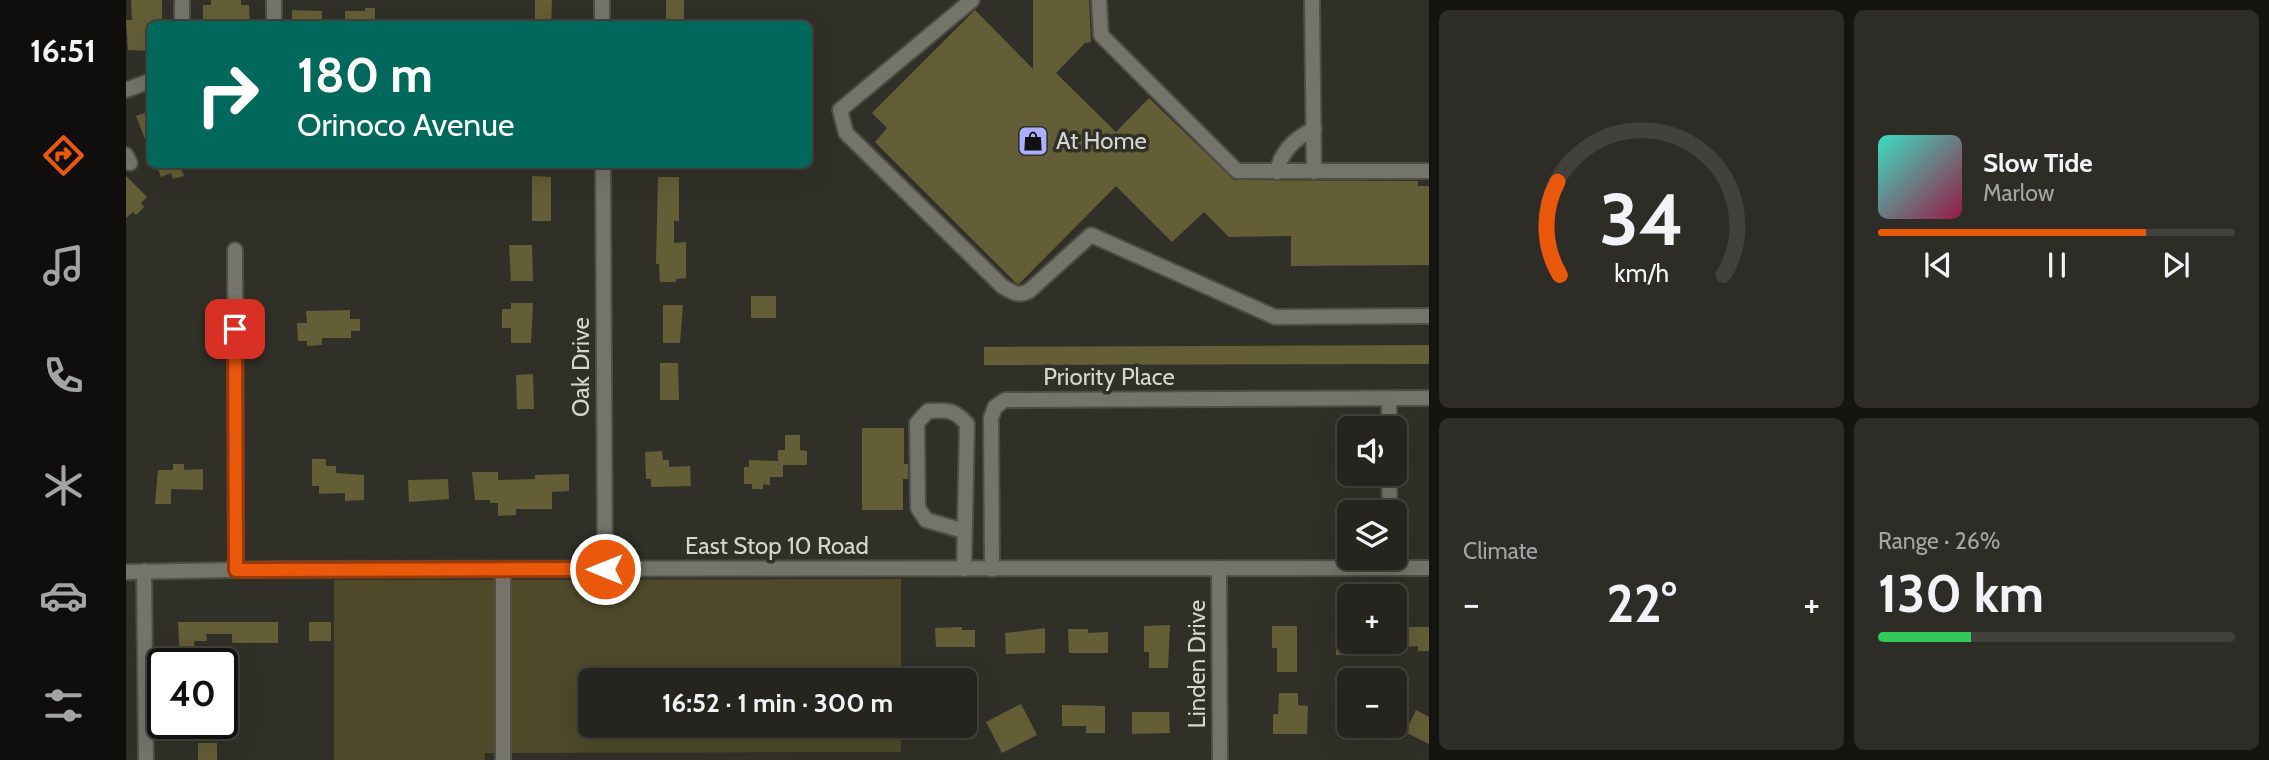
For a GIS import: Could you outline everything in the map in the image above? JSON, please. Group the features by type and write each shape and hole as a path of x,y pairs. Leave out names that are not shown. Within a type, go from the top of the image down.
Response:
{"street":[{"path":"274,0 274,21"},
{"path":"602,0 603,21"},
{"path":"972,0 840,110 846,133 1002,286 1016,294 1029,291 1091,235 1275,317 1429,316"},
{"path":"1098,0 1101,35 1237,171 1429,171"},
{"path":"1312,0 1314,172"},
{"path":"182,3 183,21"},
{"path":"129,88 147,82"},
{"path":"1277,172 1280,156 1301,135 1314,129"},
{"name":"Oak Drive","path":"603,168 605,569"},
{"path":"235,250 236,570"},
{"path":"1389,398 1389,416"},
{"name":"Priority Place","path":"992,569 991,418 995,407 1005,400 1429,398"},
{"path":"964,531 926,520 918,508 917,424 928,411 945,410 958,413 967,424 964,569"},
{"name":"East Stop 10 Road","path":"126,572 1219,568 1337,565"},
{"name":"East Stop 10 Road","path":"1407,565 1429,568"},
{"name":"Linden Drive","path":"1219,568 1220,760"},
{"path":"503,569 503,760"},
{"path":"144,571 146,760"}],"shaded area":[{"path":"901,579 901,668 578,668 578,738 901,738 901,752 485,753 485,760 334,760 334,580"}],"building":[{"path":"131,0 162,0 162,21 147,21 147,51 128,50 126,20 132,20"},
{"path":"211,0 241,0 241,5 249,5 250,21 203,21 203,5 211,5"},
{"path":"535,0 552,0 551,21 535,21"},
{"path":"666,0 684,0 684,21 666,21"},
{"path":"1033,0 1089,0 1091,42 1085,43 1056,73 1116,132 1149,98 1234,180 1418,181 1418,186 1429,186 1429,265 1291,266 1291,236 1229,237 1204,212 1172,242 1116,186 1019,284 1016,283 875,142 887,128 872,113 975,10 1033,69"},
{"path":"365,8 375,8 375,21 345,21 345,11 365,11"},
{"path":"292,10 322,11 322,21 292,21"},
{"path":"147,112 147,144 136,116"},
{"path":"158,168 184,168 181,169 184,176 173,179 171,173 161,177"},
{"path":"126,176 147,197 141,203 144,207 136,215 133,212 126,218"},
{"path":"532,176 551,177 551,221 532,221"},
{"path":"658,177 679,177 679,221 674,221 674,243 686,242 686,278 676,279 676,282 660,282 659,264 656,264"},
{"path":"509,245 532,245 533,281 511,281"},
{"path":"751,296 776,296 776,318 751,318"},
{"path":"511,303 533,303 531,343 511,343 511,328 502,328 502,309 511,309"},
{"path":"663,305 683,305 680,343 663,343"},
{"path":"350,310 350,319 360,319 360,331 351,331 351,338 322,338 322,345 307,346 307,341 298,341 297,323 307,323 306,311"},
{"path":"1429,345 1429,364 984,365 984,347"},
{"path":"660,363 678,363 679,400 660,400"},
{"path":"533,374 534,409 517,409 516,375"},
{"path":"862,428 904,428 904,464 908,464 908,479 903,479 903,510 862,510"},
{"path":"785,435 800,435 800,450 807,451 807,465 783,465 783,477 770,477 770,485 763,484 763,489 752,489 752,484 744,484 744,467 749,467 749,460 778,461 778,450 785,450"},
{"path":"662,451 663,460 669,460 669,467 690,466 691,486 651,487 651,479 646,479 645,452"},
{"path":"312,459 326,459 326,466 336,466 336,473 364,475 364,500 345,501 345,493 319,494 319,486 312,486"},
{"path":"173,464 184,464 184,470 203,469 203,490 171,489 171,504 155,504 158,470 173,470"},
{"path":"472,472 498,472 498,480 535,479 535,475 569,474 569,491 552,492 552,509 516,509 516,515 498,516 498,503 475,500"},
{"path":"448,479 449,499 409,502 408,480"},
{"path":"178,622 278,622 278,643 232,643 232,634 206,634 207,641 194,641 194,648 179,648"},
{"path":"309,622 331,622 331,641 309,641"},
{"path":"1170,625 1168,668 1149,668 1149,652 1144,652 1144,626"},
{"path":"1272,626 1297,626 1297,672 1277,672 1277,648 1272,648"},
{"path":"962,627 962,630 975,630 975,647 936,647 935,628"},
{"path":"1407,627 1429,627 1429,651 1418,651 1418,646 1407,647"},
{"path":"1045,628 1045,653 1006,654 1005,633"},
{"path":"1068,629 1088,629 1088,633 1108,632 1108,653 1069,653"},
{"path":"1336,629 1337,654 1376,654 1336,655"},
{"path":"1279,693 1298,693 1298,705 1308,706 1307,734 1273,734 1273,714 1278,714"},
{"path":"1021,704 1037,735 1002,753 986,722"},
{"path":"1062,705 1105,706 1105,733 1086,733 1086,726 1062,726"},
{"path":"1416,710 1429,717 1429,744 1407,733"},
{"path":"1132,712 1169,712 1170,733 1132,734"},
{"path":"198,743 217,743 217,760 198,760"}],"place":[{"name":"At Home","path":"1033,141"}],"route":[{"path":"235,329 236,570 605,569"}]}
